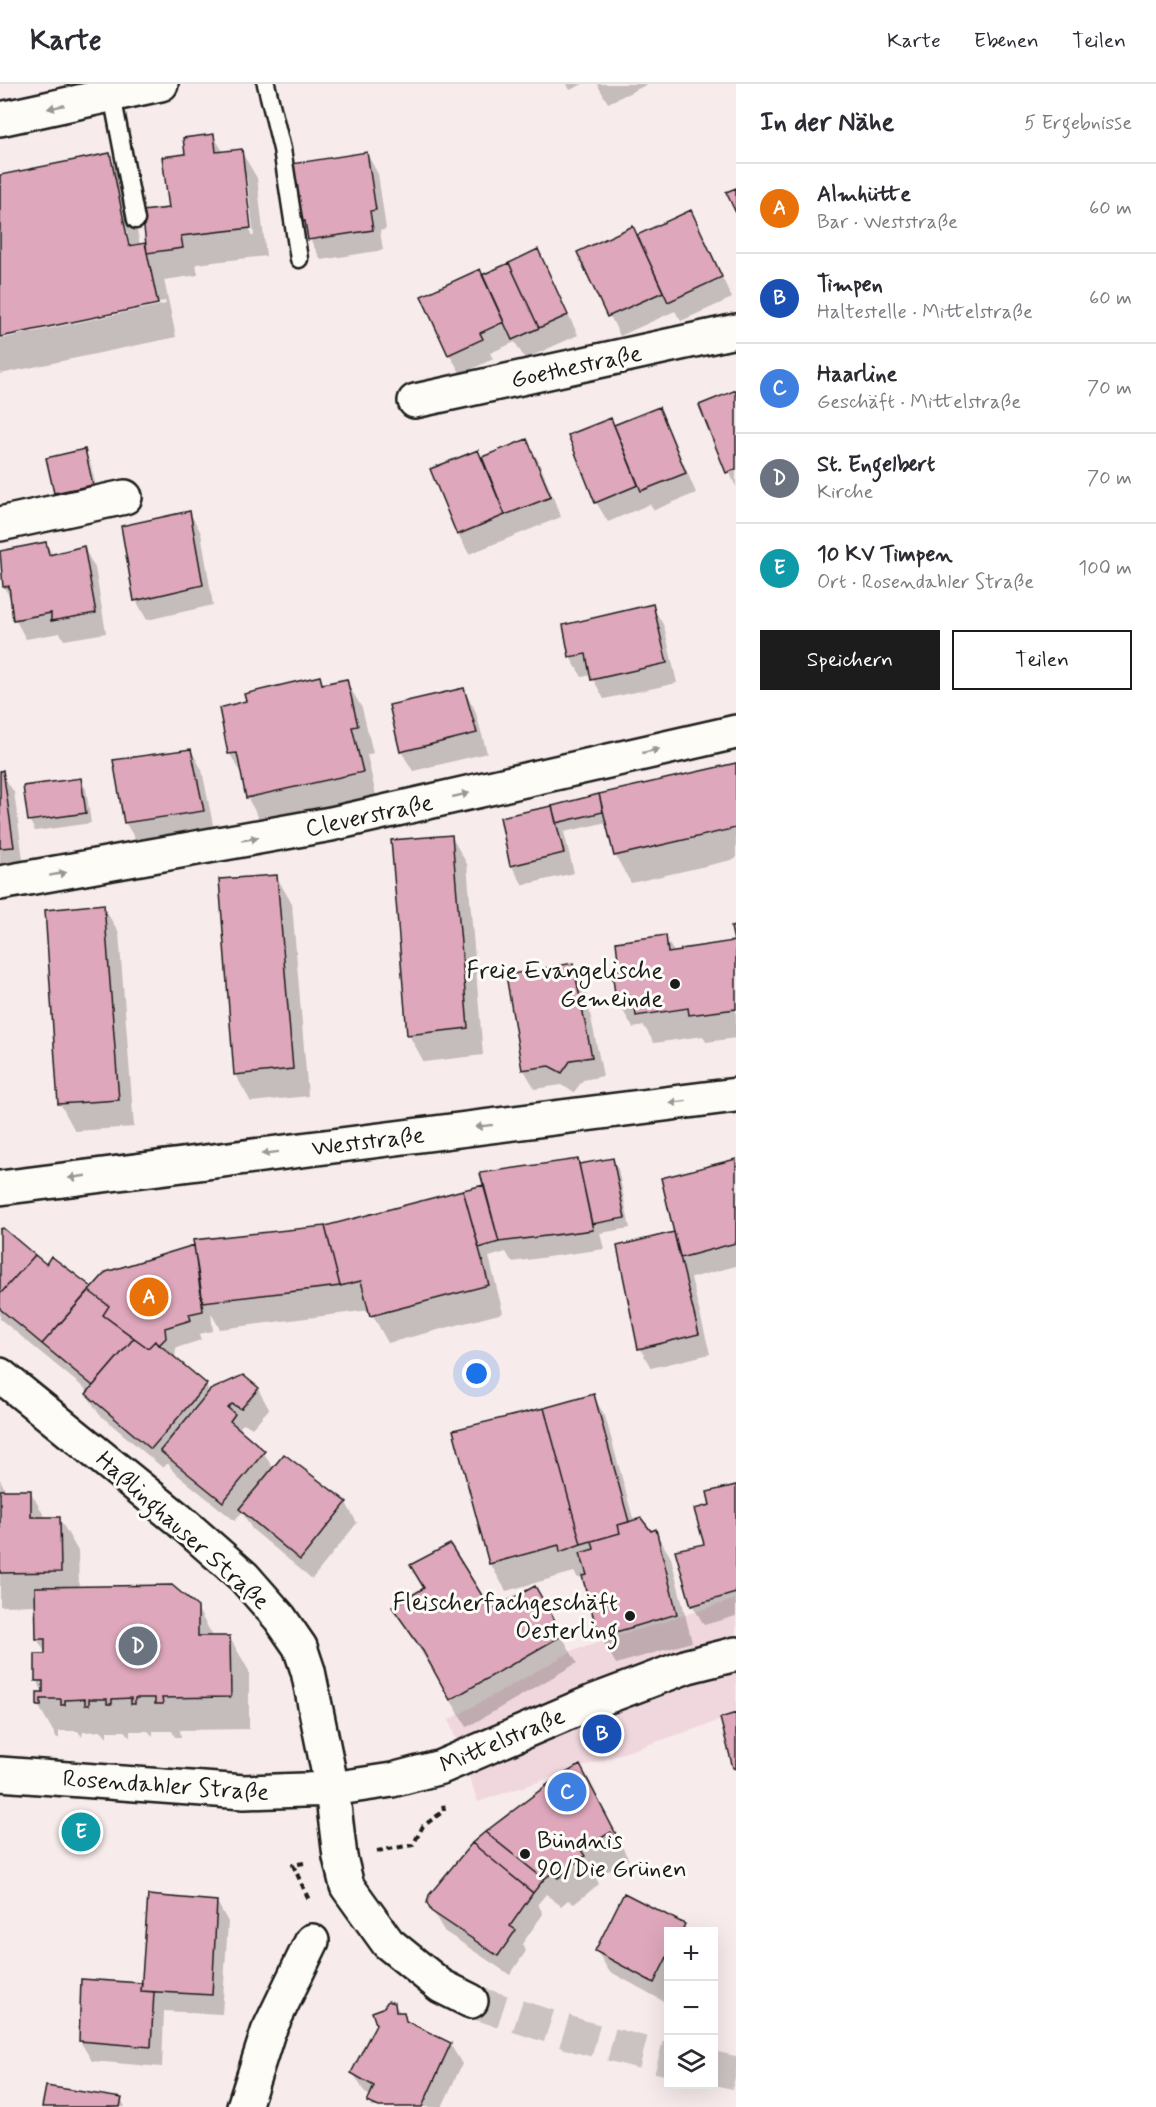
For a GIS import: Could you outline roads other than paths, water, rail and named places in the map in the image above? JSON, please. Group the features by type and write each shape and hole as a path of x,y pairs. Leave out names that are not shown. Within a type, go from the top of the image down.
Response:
{"street":[{"path":"0,119 161,84"},
{"name":"Goethestraße","path":"415,401 736,331"},
{"path":"0,524 125,497"},
{"name":"Cleverstraße","path":"0,883 331,824 736,732"},
{"name":"Weststraße","path":"0,1188 736,1095"},
{"name":"Haßlinghauser Straße","path":"0,1375 178,1519 244,1577 280,1618 300,1647 308,1671 332,1789 340,1857 347,1886 388,1943 441,1986 471,2001"},
{"name":"Mittelstraße","path":"332,1789 392,1780 441,1767 595,1701 688,1666 736,1654"},
{"name":"Rosendahler Straße","path":"0,1774 244,1792 281,1793 332,1789"},
{"path":"244,2107 268,2032 312,1941"}],"lane":[{"path":"266,84 282,149 299,259"},
{"path":"112,95 136,220"}],"tunnel":[{"path":"471,2001 582,2037 664,2058"},
{"path":"718,2069 736,2073"}],"place":[{"name":"Freie Evangelische Gemeinde","path":"675,984"},
{"name":"Almhütte","path":"149,1297"},
{"name":"Fleischerfachgeschäft Oesterling","path":"630,1616"},
{"name":"St. Engelbert","path":"138,1646"},
{"name":"Timpen","path":"602,1734"},
{"name":"Haarline","path":"567,1792"},
{"name":"10 KV Timpen","path":"81,1832"},
{"name":"Bündnis 90/Die Grünen","path":"525,1854"}]}
